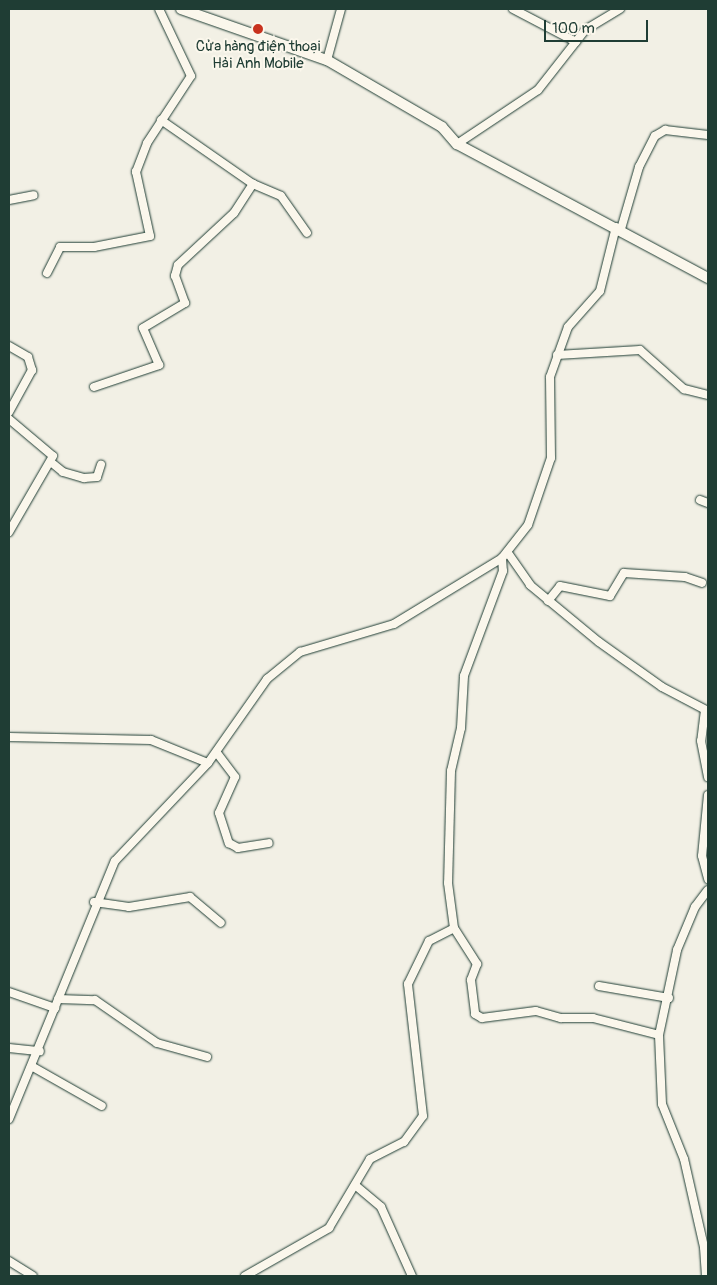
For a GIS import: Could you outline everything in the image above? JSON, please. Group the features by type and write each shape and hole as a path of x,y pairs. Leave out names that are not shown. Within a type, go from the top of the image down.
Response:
{"street":[{"path":"47,273 60,247 94,247 150,236 136,172 141,154 161,120 191,76 159,9"},
{"path":"181,9 327,60 442,127 457,144 618,228 708,278"},
{"path":"327,60 341,9"},
{"path":"513,9 576,42"},
{"path":"457,144 538,90 589,26 620,9"},
{"path":"161,120 253,184 287,200 307,233"},
{"path":"9,1119 40,1051 94,902 120,852 217,753 267,679 289,659 312,648 394,624 505,556 528,525 549,469 553,440 548,384 568,327 600,291 618,228 639,167 655,136 665,130 708,134"},
{"path":"94,387 158,365 160,360 143,328 185,303 176,276 178,265 234,213 253,184"},
{"path":"9,200 34,195"},
{"path":"9,346 28,357 32,370 9,412"},
{"path":"557,355 640,350 684,390 708,395"},
{"path":"9,420 52,451 52,463 9,532"},
{"path":"52,463 63,472 84,478 96,477 101,465"},
{"path":"700,500 708,503"},
{"path":"505,556 523,578 548,601 654,681 706,710 701,741 708,777"},
{"path":"505,556 503,571 464,676 451,771 448,882 454,928 477,964 470,980 477,1018 536,1011 561,1018 593,1018 659,1035"},
{"path":"548,601 560,586 610,596 624,573 685,577 702,582"},
{"path":"9,737 151,740 208,763"},
{"path":"217,753 235,777 219,813 229,843 238,848 269,843"},
{"path":"708,795 702,856 708,879"},
{"path":"706,1276 706,1248 681,1151 663,1112 659,1035 669,998 679,943 695,907 708,890"},
{"path":"94,902 124,907 190,898 221,922"},
{"path":"245,1276 329,1228 374,1155 404,1142 423,1116 408,984 429,941 454,928"},
{"path":"599,986 669,998"},
{"path":"9,992 55,1008"},
{"path":"58,999 95,1000 157,1043 206,1057"},
{"path":"9,1048 40,1051"},
{"path":"33,1067 102,1106"},
{"path":"355,1185 381,1207 412,1276"},
{"path":"9,1262 33,1276"}],"place":[{"name":"Cửa hàng điện thoại Hải Anh Mobile","path":"258,29"}]}
